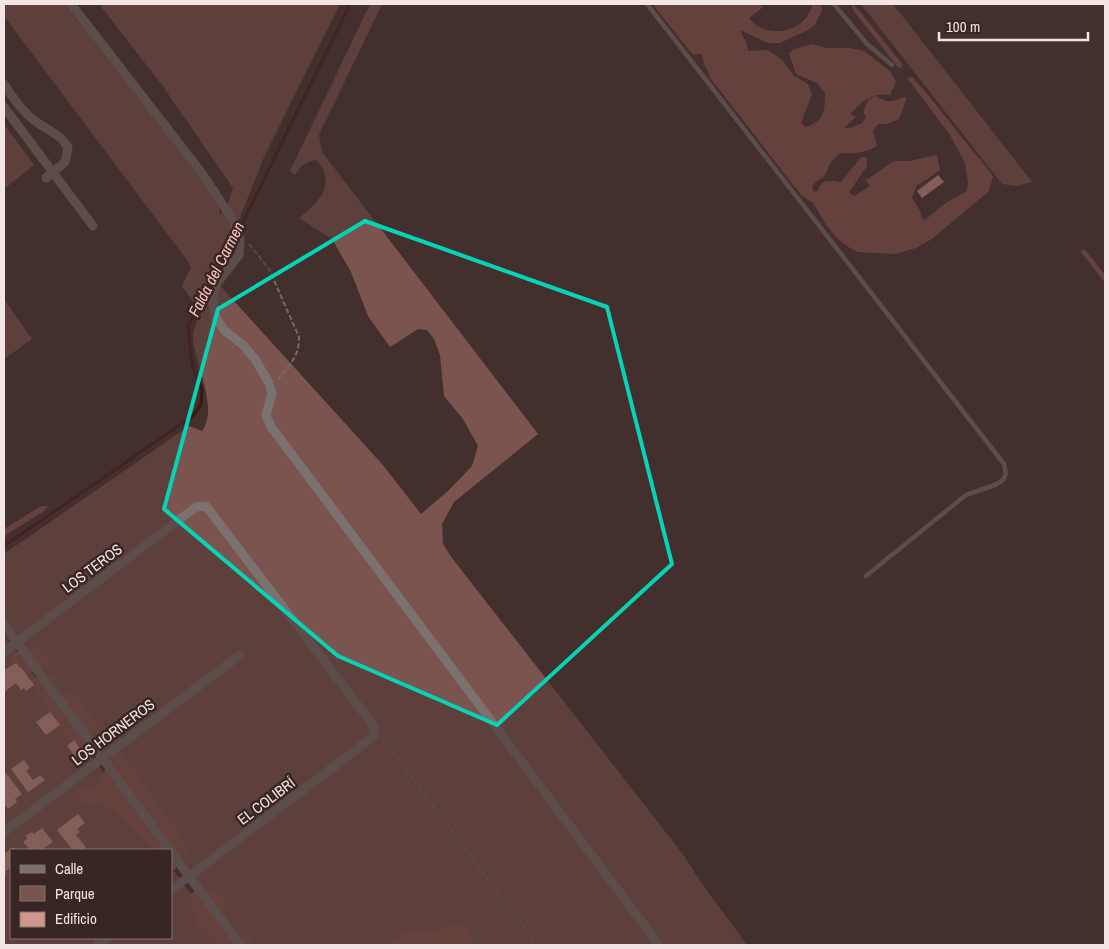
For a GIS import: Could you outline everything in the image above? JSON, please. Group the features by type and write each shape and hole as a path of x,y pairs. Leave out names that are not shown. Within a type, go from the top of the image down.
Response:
{"street":[{"path":"71,4 201,172 231,217 240,239 238,255 215,286 213,302 216,318 224,330 243,344 255,359 269,383 272,394 266,415 272,428 658,945"},
{"path":"4,84 17,103 37,122 65,141 68,148 65,162 49,175"},
{"path":"4,107 49,175 93,226"},
{"name":"LOS TEROS","path":"4,652 196,507 206,506 374,729"},
{"path":"4,625 170,849"},
{"name":"LOS HORNEROS","path":"4,832 240,655"},
{"name":"EL COLIBRÍ","path":"172,889 374,737 374,729"},
{"path":"172,852 240,945"}],"lane":[{"path":"647,4 1004,464 1006,474 1002,480 995,485 966,495 956,502 866,576"},
{"path":"834,4 867,44 892,65"}],"path":[{"path":"240,239 248,243 269,269 299,337 299,349 295,359 275,384 272,394"},
{"path":"374,729 537,945"}],"highlighted area":[{"path":"365,221 607,307 672,564 497,725 338,656 164,509 218,309"}],"green space":[{"path":"4,4 65,4 191,165 219,206 220,215 228,204 233,188 162,85 99,4 340,4 264,157 215,280 382,464 421,514 449,490 472,466 478,446 463,419 444,396 440,355 434,339 427,330 418,329 390,347 368,316 351,272 332,239 299,218 319,199 326,185 322,169 316,160 303,165 295,175 290,171 370,4 382,4 319,135 322,152 538,434 454,502 442,524 443,544 685,857 747,945 240,945 172,853 172,849 169,849 4,625 4,554 189,426 202,431 207,422 208,411 205,386 193,338 194,328 201,313 182,286 191,267 4,16"},
{"path":"861,4 893,4 1032,182 1017,186 1002,184"},
{"path":"4,124 34,165 4,189"},
{"path":"4,299 32,339 4,359"},
{"path":"4,634 158,849 10,849 10,939 172,939 172,868 228,945 4,945"}],"shaded area":[{"path":"655,4 763,4 762,8 749,18 762,28 770,31 779,31 796,27 808,15 812,4 820,4 822,10 815,25 780,43 768,43 740,30 748,51 768,50 782,60 794,76 808,84 812,94 801,123 806,127 817,122 820,118 825,105 825,93 817,83 796,74 789,53 794,49 813,44 825,48 850,48 864,51 890,71 896,82 890,95 872,96 863,101 850,114 856,117 845,127 848,129 862,123 866,117 863,112 869,99 876,96 889,101 903,97 907,98 899,119 887,124 878,124 873,131 877,146 859,153 840,153 831,162 824,177 812,186 814,192 818,191 824,182 841,182 861,157 867,158 867,166 849,192 854,196 870,186 866,180 894,161 909,161 937,155 940,170 917,185 912,198 922,218 925,220 944,204 967,191 968,182 965,163 950,135 908,79 909,77 912,77 924,90 993,176 989,191 932,239 916,248 895,254 858,252 850,248 839,240 827,226 813,203 801,195 711,79 702,54 693,55 654,6"},
{"path":"851,4 857,8 903,65 901,68 897,66 853,10"},
{"path":"1083,249 1105,275 1105,283 1081,252"},
{"path":"41,506 49,506 43,512 4,536 4,529"},
{"path":"36,646 51,666 20,675 12,670 8,664 11,654"},
{"path":"55,675 60,677 60,680 50,682 59,694 71,692 77,697 108,738 105,744 78,749 53,718 30,684 33,677"},
{"path":"113,754 122,754 171,822 189,853 175,870 172,870 172,849 153,849 110,807 101,804 91,807 82,802 77,793 82,789 94,789"},
{"path":"206,889 216,892 226,904 222,912 215,917 230,938 248,935 257,945 219,945 215,938 198,925 189,895"},
{"path":"457,923 467,925 476,945 383,945 410,930 432,931 448,928"}],"building":[{"path":"938,175 944,182 922,198 917,191"},
{"path":"16,663 34,685 26,691 24,688 21,690 16,683 4,692 4,670"},
{"path":"50,712 60,725 46,735 36,722"},
{"path":"74,740 83,753 76,758 67,746"},
{"path":"24,760 30,768 26,771 33,780 40,775 45,780 28,792 11,769"},
{"path":"6,773 22,794 15,799 17,802 8,809 6,806 4,808 4,774"},
{"path":"78,814 85,823 77,829 80,832 76,835 86,847 83,849 72,849 57,830"},
{"path":"42,828 53,842 42,849 29,849 23,842 27,839 26,835 32,832 34,834"},
{"path":"10,850 10,868 5,872 7,874 4,876 4,854"}],"waterway":[{"name":"Falda del Carmen","path":"239,230 350,4"},
{"name":"Falda del Carmen","path":"4,546 193,416 201,404 202,389 192,365 188,326 236,235"}]}
